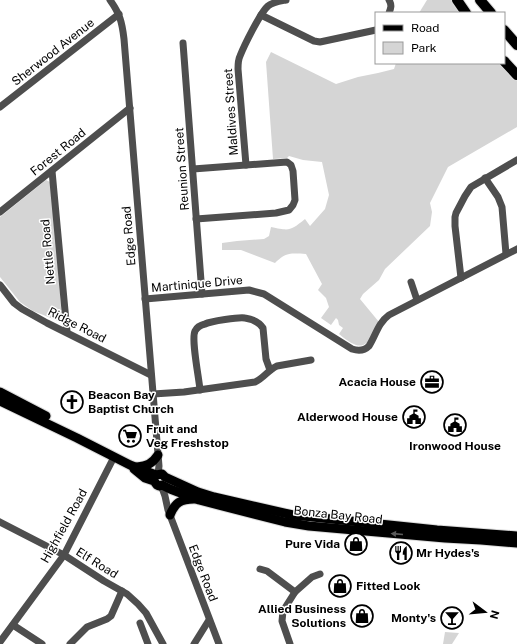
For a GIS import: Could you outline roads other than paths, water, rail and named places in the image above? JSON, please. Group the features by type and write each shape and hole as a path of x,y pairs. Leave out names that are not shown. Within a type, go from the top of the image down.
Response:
{"highway":[{"path":"457,0 465,12"},
{"path":"480,0 490,12"},
{"path":"505,31 517,45"},
{"path":"505,62 517,75"}],"main road":[{"name":"Bonza Bay Road","path":"0,392 52,419 77,438"},
{"name":"Bonza Bay Road","path":"0,400 133,466 137,472 145,478 159,480 214,497 293,515 437,530 517,536"},
{"path":"133,466 145,466 150,464 158,456"},
{"name":"Bonza Bay Road","path":"159,480 170,489 199,500 285,522 309,526 517,543"},
{"path":"169,512 178,503 190,499 199,500"}],"street":[{"name":"Edge Road","path":"110,0 119,14 123,26 159,480 169,512 219,644"},
{"name":"Maldives Street","path":"246,165 238,66 242,52 261,15 271,4 286,0"},
{"path":"389,0 391,4 389,12"},
{"name":"Sherwood Avenue","path":"1,104 119,14"},
{"path":"261,15 308,38 320,42 375,30"},
{"name":"Reunion Street","path":"183,43 202,294"},
{"name":"Forest Road","path":"0,212 130,108"},
{"path":"461,278 455,217 468,190 471,187 517,160"},
{"path":"193,169 285,162 289,163 293,171 296,200 292,207 276,214 196,219"},
{"name":"Nettle Road","path":"52,171 67,332"},
{"path":"486,178 502,208 506,254"},
{"path":"411,282 417,300 517,249"},
{"name":"Ridge Road","path":"0,285 19,307 47,323 151,375"},
{"name":"Martinique Drive","path":"145,299 249,290 260,293 352,349 360,350 364,349 370,343 380,323 384,319 417,300"},
{"path":"200,390 194,335 195,330 198,327 206,323 243,318 250,319 261,325 263,328 266,359 270,370"},
{"path":"153,394 184,392 255,382 262,379 273,367 311,360"},
{"name":"Highfield Road","path":"0,642 64,555 114,457"},
{"name":"Elf Road","path":"0,522 64,555 133,598 146,613 163,644"},
{"path":"260,569 267,572 295,592"},
{"path":"290,644 282,624 284,608 295,592 312,577 320,574"},
{"path":"70,644 90,625 107,619 110,616 122,591"},
{"path":"194,644 209,620"},
{"path":"140,623 148,644"},
{"path":"13,625 42,644"}],"place":[{"name":"Acacia House","path":"432,382"},
{"name":"Beacon Bay Baptist Church","path":"72,402"},
{"name":"Alderwood House","path":"414,417"},
{"name":"Ironwood House","path":"455,425"},
{"name":"Fruit and Veg Freshstop","path":"130,436"},
{"name":"Pure Vida","path":"356,544"},
{"name":"Mr Hydes's","path":"401,553"},
{"name":"Fitted Look","path":"340,586"},
{"name":"Allied Business Solutions","path":"362,616"},
{"name":"Monty's","path":"452,618"}]}
